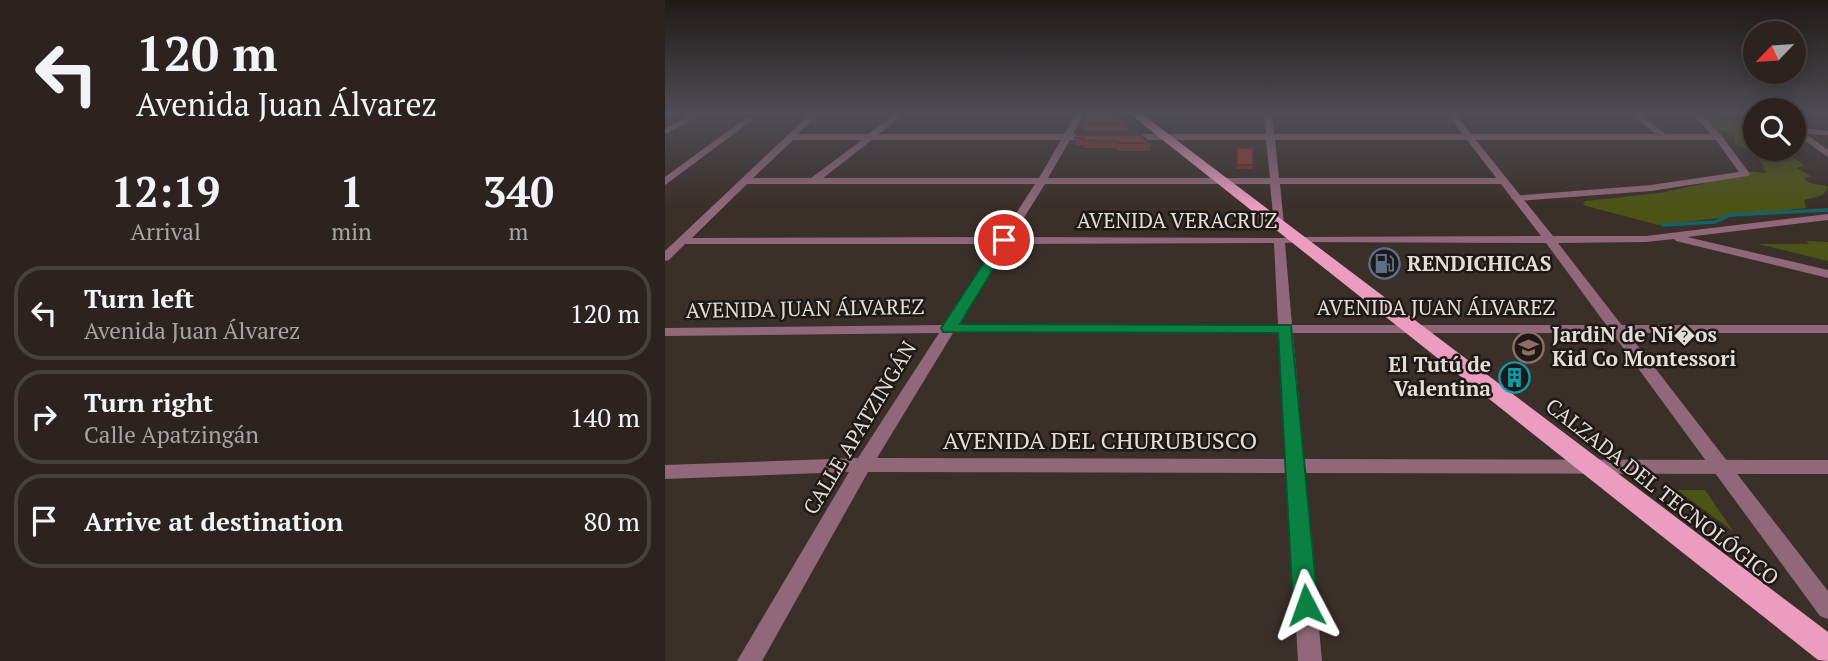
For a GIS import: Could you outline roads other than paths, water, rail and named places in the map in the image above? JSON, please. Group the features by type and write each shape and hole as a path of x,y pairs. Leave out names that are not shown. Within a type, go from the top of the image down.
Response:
{"main road":[{"name":"CALZADA DEL TECNOLÓGICO","path":"1174,145 1285,235 1413,329 1828,650"}],"street":[{"path":"665,182 715,145"},
{"path":"665,257 784,145"},
{"path":"813,181 860,145"},
{"name":"CALLE APATZINGÁN","path":"748,661 863,465 1063,145"},
{"path":"1272,145 1274,180 1285,235 1285,329 1310,661"},
{"path":"1475,145 1551,240 1828,608"},
{"path":"1517,198 1651,188 1745,174 1724,145"},
{"path":"747,181 1503,181"},
{"path":"1671,237 1828,217"},
{"name":"AVENIDA VERACRUZ","path":"683,241 1004,240 1285,235 1551,240 1671,237"},
{"path":"1671,237 1828,274"},
{"name":"AVENIDA JUAN ÁLVAREZ","path":"665,332 949,328 1828,329"},
{"name":"AVENIDA DEL CHURUBUSCO","path":"665,472 863,465 1828,467"}],"waterway":[{"path":"1663,225 1715,222 1730,215 1828,210"}],"place":[{"name":"RENDICHICAS","path":"1384,264"},
{"name":"JardiN de Ni�os Kid Co Montessori","path":"1529,347"},
{"name":"El Tutú de Valentina","path":"1514,377"}]}
